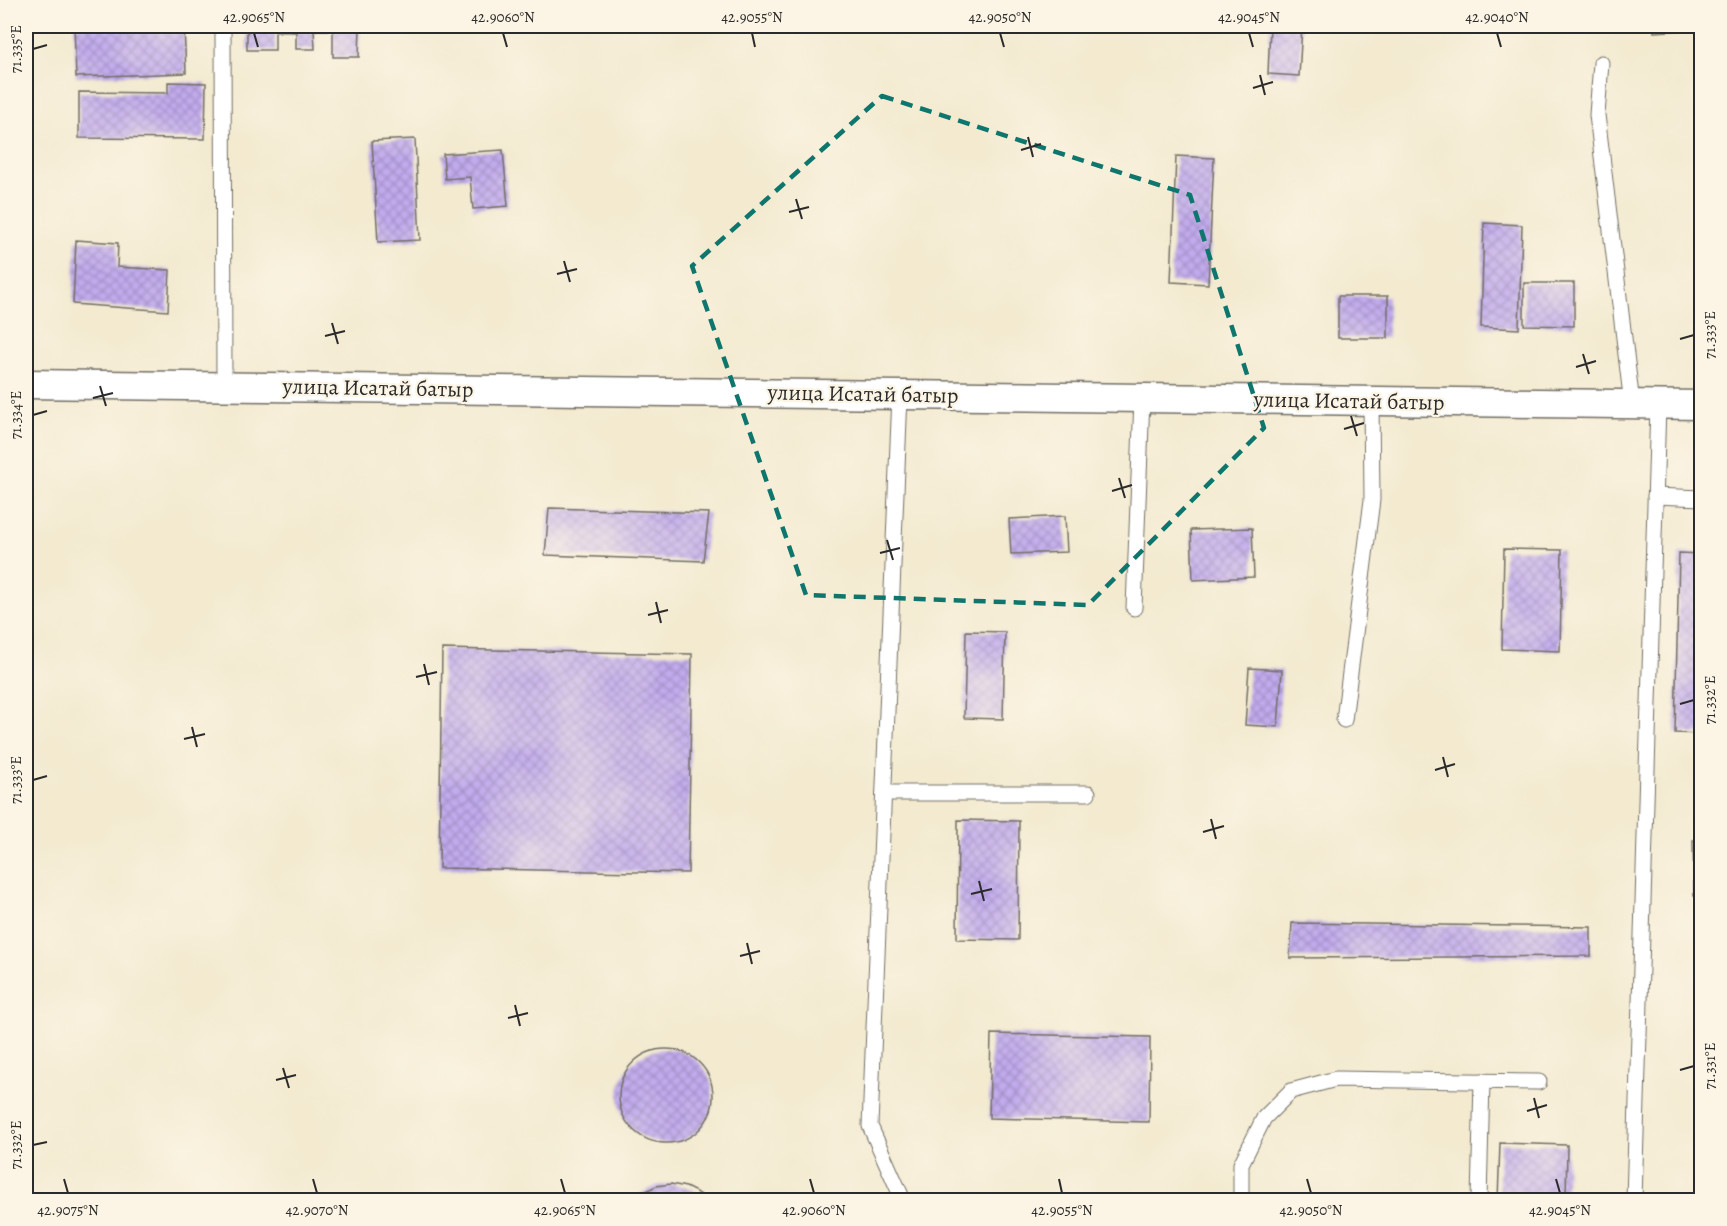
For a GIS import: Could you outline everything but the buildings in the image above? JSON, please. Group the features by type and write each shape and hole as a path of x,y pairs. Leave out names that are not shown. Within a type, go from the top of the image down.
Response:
{"street":[{"name":"улица Исатай батыр","path":"26,384 1701,405"}],"lane":[{"path":"223,26 224,386"},
{"path":"1601,63 1597,115 1645,404 1655,496 1634,1200"},
{"path":"900,395 870,1126 903,1200"},
{"path":"1134,608 1142,398"},
{"path":"1344,720 1372,501 1371,401"},
{"path":"1655,496 1701,498"},
{"path":"884,793 1088,793"},
{"path":"1241,1200 1241,1164 1264,1118 1291,1091 1336,1079 1539,1082"},
{"path":"1479,1200 1482,1081"}],"highlighted area":[{"path":"882,96 1190,195 1264,428 1088,605 806,595 692,266"}]}
